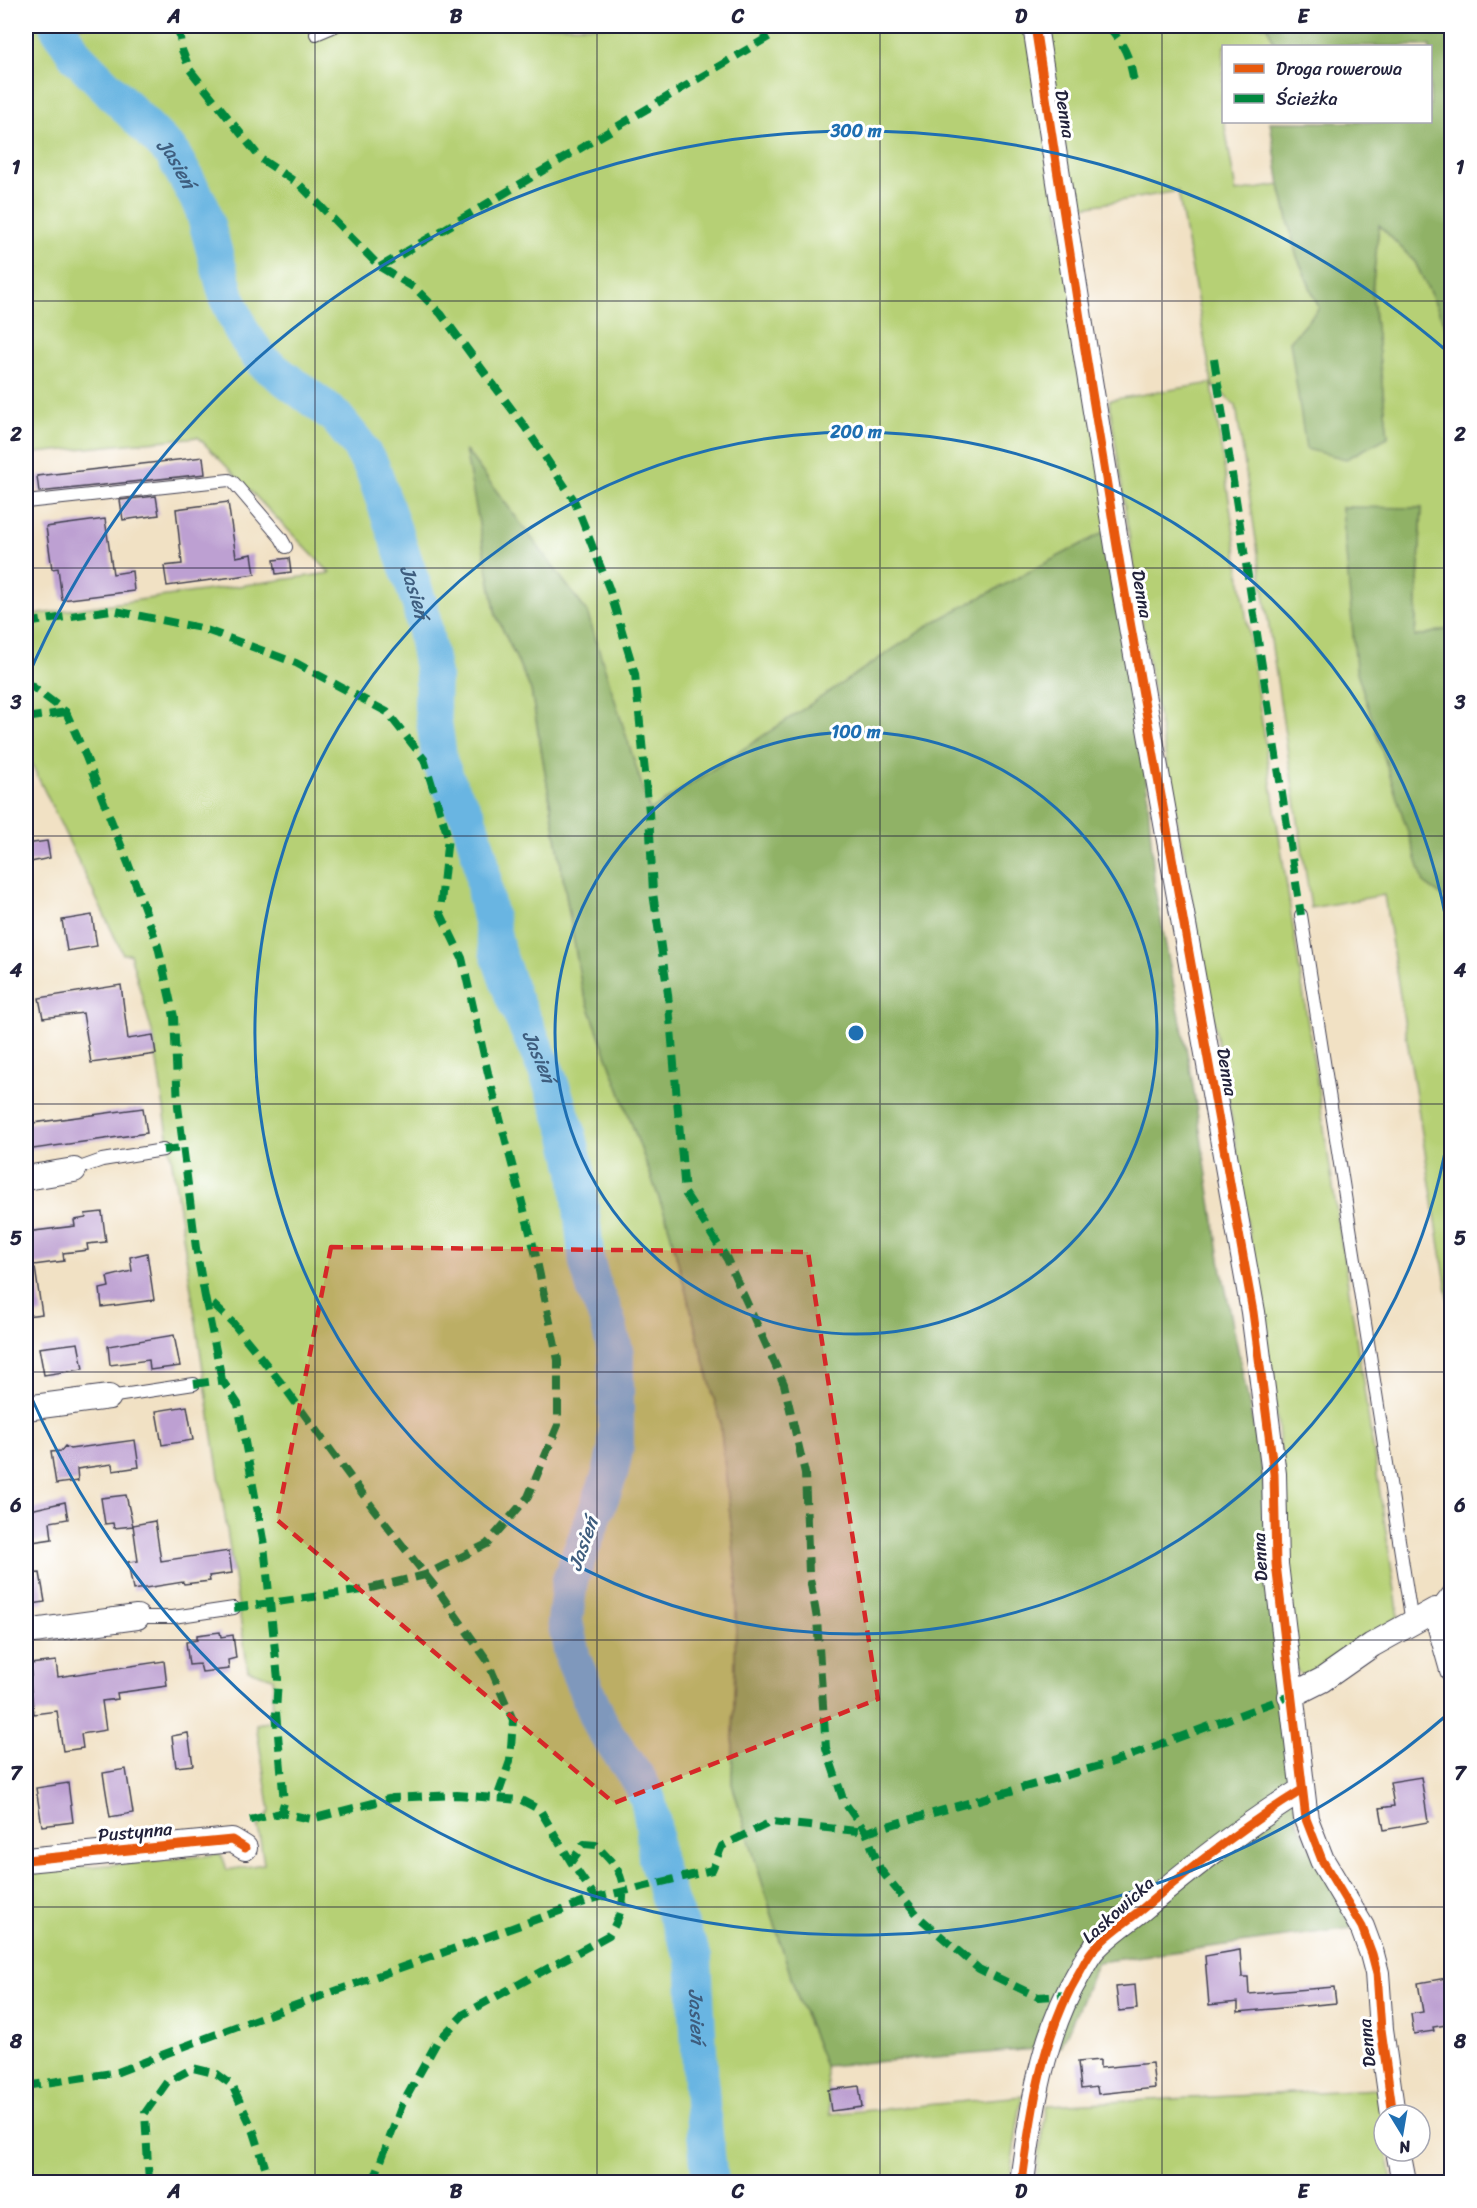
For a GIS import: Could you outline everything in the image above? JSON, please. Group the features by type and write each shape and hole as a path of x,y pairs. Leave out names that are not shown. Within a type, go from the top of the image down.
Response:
{"street":[{"name":"Denna","path":"1035,26 1121,571 1252,1312 1274,1474 1275,1564 1306,1819 1322,1860 1362,1927 1372,1954 1378,1982 1381,2029 1390,2103"},
{"path":"26,1178 74,1170"},
{"path":"26,1408 109,1397"},
{"path":"1290,1696 1322,1680 1371,1645 1435,1610 1452,1670"},
{"path":"26,1632 137,1617"},
{"name":"Laskowicka","path":"1022,2182 1033,2109 1054,2028 1066,1995 1093,1950 1189,1869 1271,1809 1302,1790"},
{"name":"Pustynna","path":"26,1860 232,1840 245,1848"},
{"path":"1400,2163 1404,2182"}],"lane":[{"path":"316,34 335,26"},
{"path":"26,502 229,480 281,538 286,547"},
{"path":"1301,915 1412,1623"},
{"path":"74,1170 102,1160 163,1150"},
{"path":"109,1397 194,1384"},
{"path":"1435,1610 1452,1588"},
{"path":"137,1617 173,1617 234,1608"}],"highlighted area":[{"path":"331,1247 808,1252 878,1699 614,1803 277,1520"}],"green space":[{"path":"26,26 1027,26 1114,527 649,812 587,612 466,451 496,615 531,690 582,988 667,1220 720,1421 737,1581 732,1784 796,1993 825,2066 830,2114 1022,2096 1009,2182 26,2182 26,1874 219,1854 227,1870 264,1864 258,1827 270,1811 256,1724 272,1721 273,1678 248,1670 153,1035 130,954 123,954 26,752 26,616 330,573 198,437 26,454"},
{"path":"1043,26 1267,26 1276,45 1222,45 1222,123 1224,123 1236,192 1280,185 1296,254 1319,308 1388,437 1372,291 1379,224 1415,262 1451,336 1451,628 1415,637 1422,508 1342,508 1424,883 1451,902 1451,1315 1384,895 1311,908 1236,406 1212,385 1399,1617 1305,1678 1297,1671 1278,1425 1232,1120 1146,649 1109,400 1212,383 1178,191 1072,209"},
{"path":"1267,26 1451,26 1451,336 1415,262 1379,225 1372,291 1388,437 1346,459 1306,449 1290,341 1319,308 1296,254 1280,185 1270,123 1432,123 1432,45 1276,45"},
{"path":"465,449 587,612 650,811 934,622 1114,527 1137,662 1155,890 1191,1073 1222,1271 1263,1473 1297,1821 1353,1928 1098,1962 1061,2047 825,2066 796,1993 732,1784 737,1581 720,1421 667,1220 582,988 531,690 496,615"},
{"path":"1342,507 1422,508 1415,637 1451,628 1451,902 1424,883 1356,669"},
{"path":"1378,2089 1380,2103 1372,2103 1372,2163 1389,2163 1392,2182 1035,2182 1047,2105"}],"building":[{"path":"203,457 205,474 39,492 37,476"},
{"path":"156,496 159,515 123,520 120,500"},
{"path":"228,502 236,557 252,554 255,574 167,586 164,566 182,564 176,509"},
{"path":"105,519 113,574 132,571 134,591 62,600 58,568 52,569 46,527"},
{"path":"289,558 291,572 276,574 274,560"},
{"path":"47,841 50,858 26,863 26,844"},
{"path":"92,915 97,946 67,951 62,920"},
{"path":"121,985 128,1039 153,1035 156,1054 91,1063 83,1013 43,1018 39,998"},
{"path":"143,1108 147,1133 26,1150 26,1124"},
{"path":"102,1212 106,1242 87,1244 88,1250 63,1253 64,1261 26,1266 26,1232 75,1226 74,1220 86,1218 85,1214"},
{"path":"147,1253 154,1300 102,1307 100,1289 109,1287 107,1277 132,1271 130,1257"},
{"path":"26,1268 35,1268 42,1314 26,1316"},
{"path":"174,1335 180,1366 150,1370 149,1360 110,1365 108,1346"},
{"path":"78,1343 83,1369 44,1375 39,1348"},
{"path":"187,1406 193,1440 162,1445 156,1411"},
{"path":"135,1440 139,1467 113,1471 112,1464 77,1469 78,1481 56,1484 51,1452 61,1451 65,1446 70,1449"},
{"path":"126,1495 133,1526 114,1528 113,1523 105,1524 101,1498"},
{"path":"65,1502 68,1519 50,1522 52,1539 26,1543 26,1511"},
{"path":"155,1521 161,1561 229,1551 232,1573 209,1576 210,1581 184,1584 183,1582 133,1590 128,1562 138,1561 133,1525"},
{"path":"40,1573 45,1602 26,1605 26,1574"},
{"path":"220,1632 221,1637 233,1635 236,1658 228,1660 229,1669 202,1672 200,1664 189,1665 186,1642 197,1640 197,1635"},
{"path":"56,1661 58,1677 164,1661 167,1686 117,1693 118,1699 102,1701 106,1730 81,1734 83,1748 63,1751 57,1711 34,1714 29,1676 31,1676 30,1664"},
{"path":"188,1733 193,1765 176,1767 172,1736"},
{"path":"126,1769 133,1813 110,1817 103,1773"},
{"path":"1421,1777 1428,1822 1384,1830 1380,1808 1394,1806 1390,1782"},
{"path":"68,1783 73,1822 42,1826 36,1788"},
{"path":"1240,1950 1242,1977 1248,1977 1249,1994 1334,1987 1336,2003 1238,2012 1238,2002 1209,2005 1205,1956"},
{"path":"1446,1978 1452,2009 1452,2024 1433,2027 1434,2031 1414,2034 1411,2014 1423,2012 1418,1983"},
{"path":"1135,1985 1137,2009 1119,2011 1116,1987"},
{"path":"1100,2060 1100,2068 1152,2063 1155,2088 1098,2094 1097,2087 1081,2089 1078,2062"},
{"path":"859,2086 862,2107 831,2111 828,2090"}],"waterway":[{"name":"Jasień","path":"57,26 76,56 172,153 202,207 227,297 242,332 263,362 335,416 357,443 372,467 420,605 433,674 432,707 440,763 451,789 468,817 481,861 485,894 497,951 513,997 547,1073 568,1132 577,1171 587,1263 595,1291 607,1319 616,1354 616,1447 610,1474 570,1580 565,1621 573,1659 602,1727 641,1783 648,1800 653,1823 656,1858 668,1897 694,1958 702,2104 710,2182"}],"marked path":[{"path":"178,26 182,50 190,70 261,159 300,185 380,267 415,288 441,314 525,427 574,500 609,588 635,674 649,812 653,893 668,994 685,1193 727,1259 784,1384 805,1473 809,1573 817,1619 826,1748 844,1802 866,1832 880,1869 920,1918 979,1969 1038,1997 1066,1995"},
{"path":"380,267 787,26"},
{"path":"1108,26 1127,54 1135,88"},
{"path":"1214,359 1301,915"},
{"path":"26,623 111,610 201,628 296,663 387,712 424,759 448,837 440,912 462,958 488,1073 535,1252 558,1360 558,1425 528,1497 487,1544 425,1575 363,1590 234,1608"},
{"path":"26,682 66,712 128,863 158,946 174,1017 178,1106 196,1248 205,1297 233,1323 282,1384 373,1508 442,1596 487,1660 513,1720 510,1761 497,1798"},
{"path":"26,718 66,712"},
{"path":"163,1150 183,1148"},
{"path":"205,1297 222,1380"},
{"path":"194,1384 222,1380 238,1404 264,1545 278,1679 276,1712 284,1803 281,1813"},
{"path":"26,2086 118,2072 240,2025 596,1898 712,1870 722,1846 771,1822 866,1832 1113,1762 1290,1696"},
{"path":"250,1820 281,1813 311,1819 392,1798 457,1795 521,1800 540,1810 596,1898"},
{"path":"373,2182 402,2105 437,2042 464,2014 609,1935 622,1904 623,1887 618,1871 596,1845 584,1844 571,1862"},
{"path":"149,2182 145,2113 167,2082 193,2068 217,2074 232,2085 254,2132 270,2182"}],"cycle path":[{"path":"1035,26 1121,571 1253,1312 1274,1474 1276,1564 1306,1819 1322,1860 1362,1927 1372,1954 1377,1973 1381,2029 1391,2103"},
{"path":"1022,2182 1034,2101 1047,2048 1066,1997 1085,1961 1098,1944 1200,1862 1260,1817 1302,1790"},
{"path":"26,1860 232,1840 245,1848"}]}
